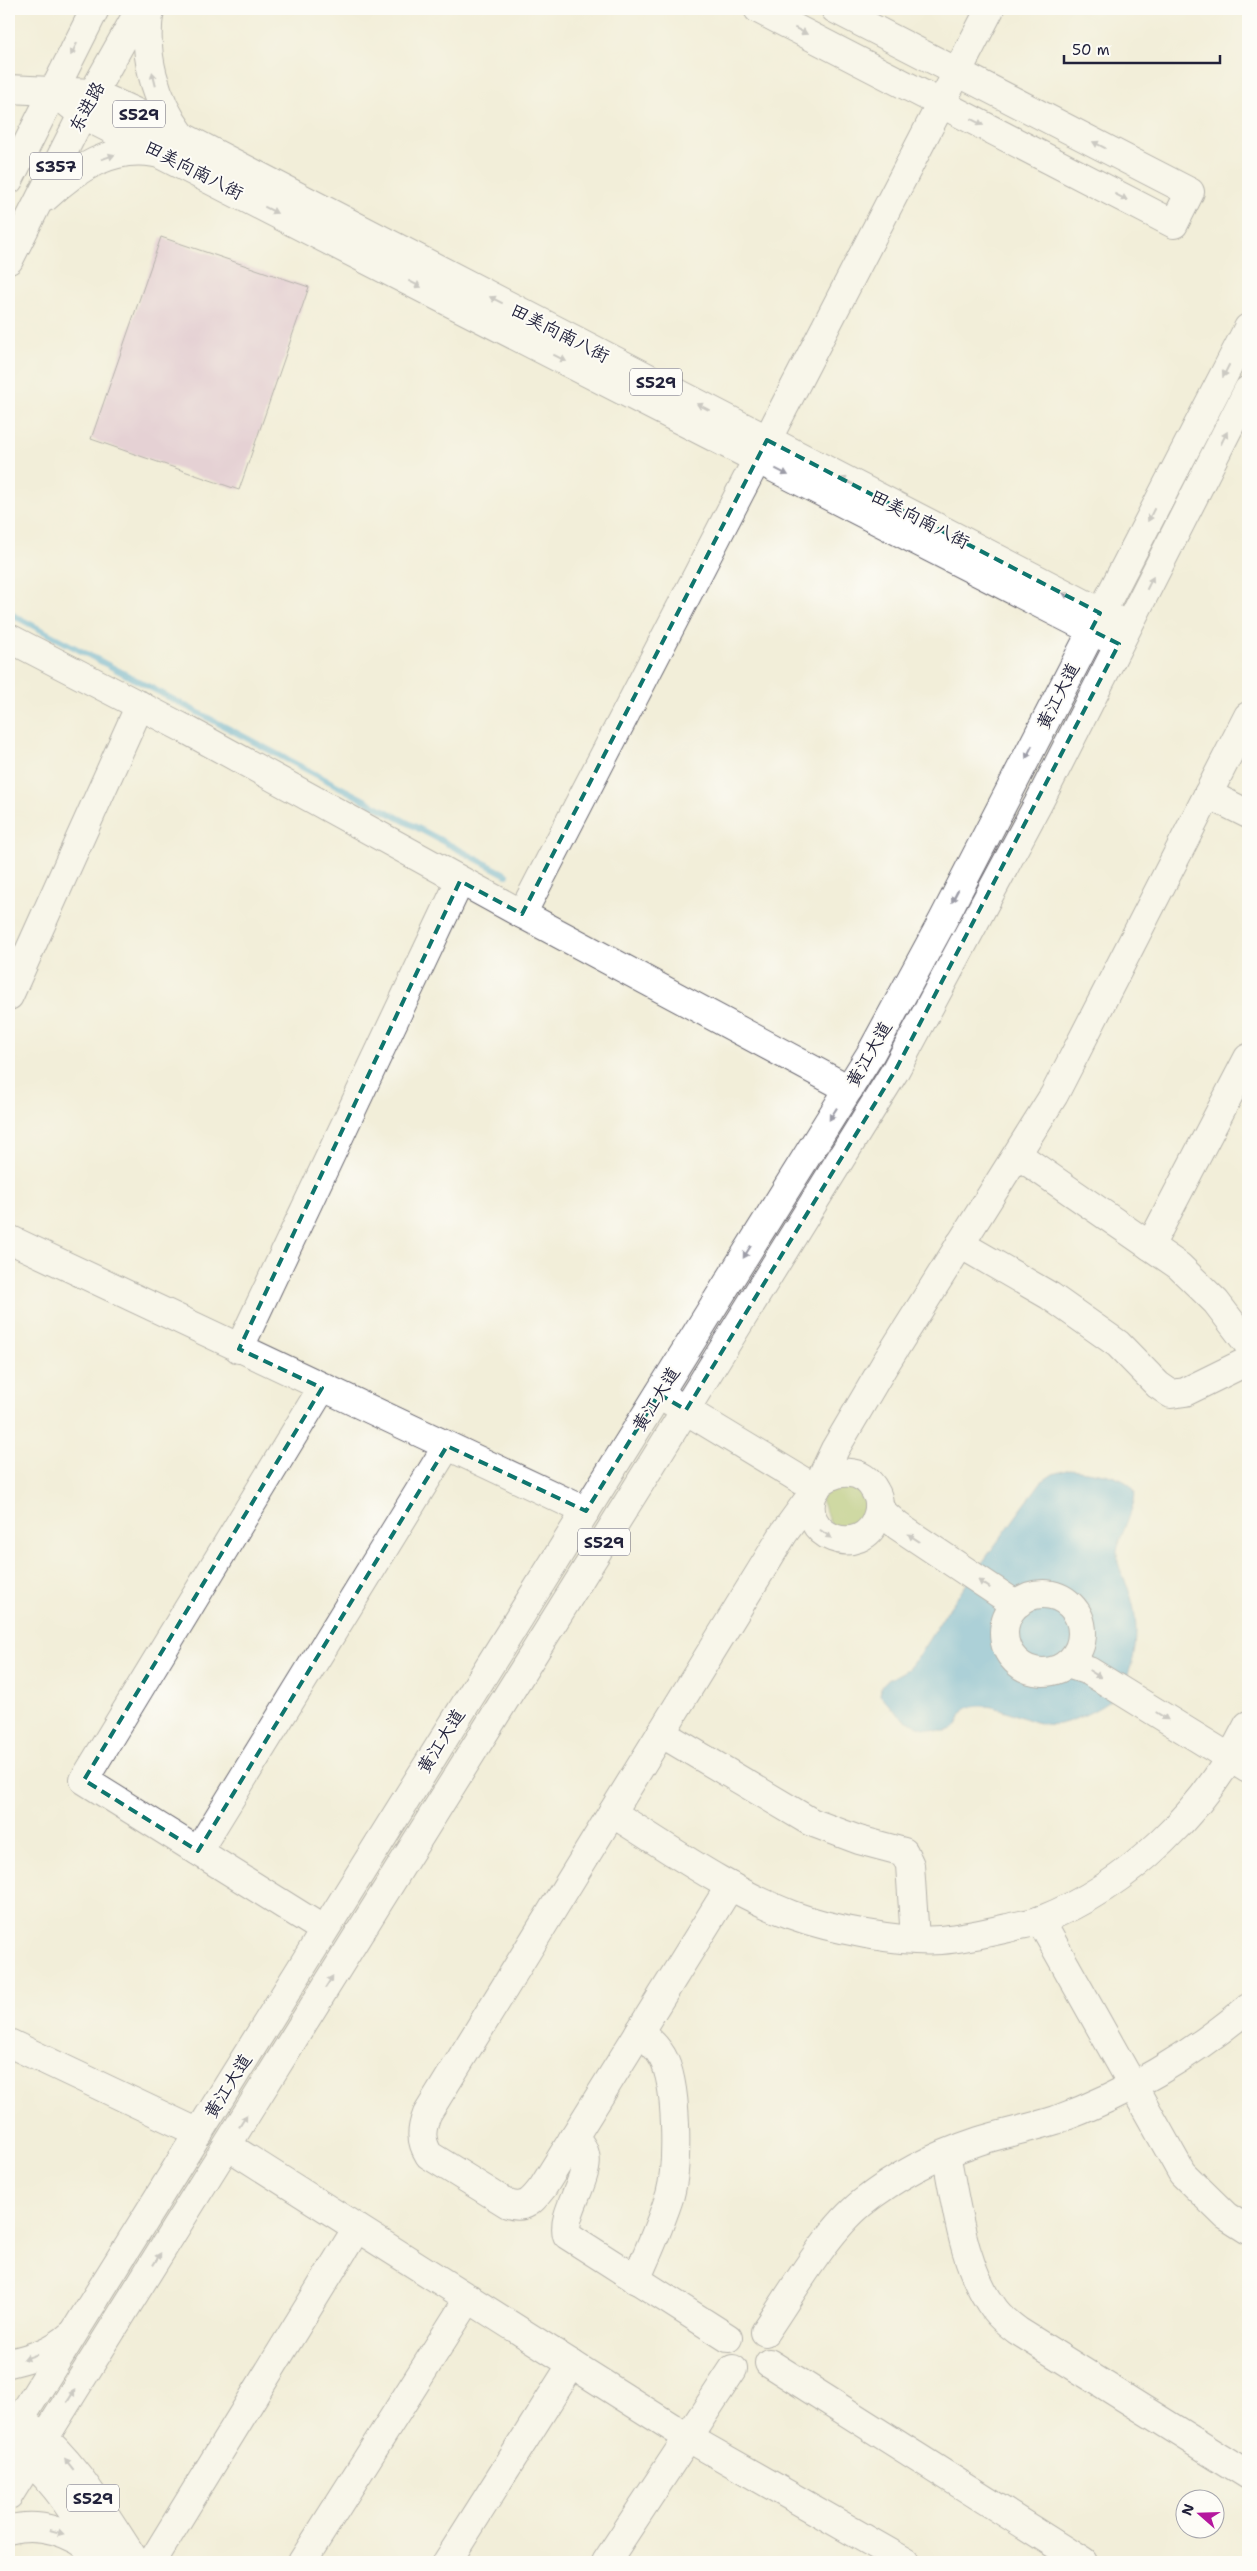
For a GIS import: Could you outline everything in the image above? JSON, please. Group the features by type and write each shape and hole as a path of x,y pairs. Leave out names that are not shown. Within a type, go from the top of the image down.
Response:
{"street":[{"name":"东进路","path":"9,180 95,9"},
{"name":"东进路","path":"9,260 88,104 140,9"},
{"path":"30,218 44,198 58,185 97,160 124,152 174,146 157,88 148,40 150,9"},
{"path":"758,9 1174,224 1190,192 835,9"},
{"path":"522,914 990,9"},
{"path":"9,88 53,91"},
{"name":"田美向南八街","path":"53,91 88,104 174,146 1124,635"},
{"path":"9,129 37,123 88,104"},
{"name":"黄江大道","path":"13,2422 77,2329 871,1053 943,920 1248,328"},
{"name":"黄江大道","path":"9,2495 20,2453 45,2438 686,1410 895,1071 992,891 1248,390"},
{"path":"9,638 140,705 522,914 848,1088"},
{"path":"9,996 140,705"},
{"path":"730,1886 534,2199 526,2206 518,2208 508,2204 429,2155 423,2145 421,2130 427,2114 784,1533 816,1489 827,1477 838,1473 857,1474 868,1481 876,1491 879,1509 876,1521 866,1534 857,1538 845,1541 834,1539 822,1532 812,1516 811,1504 816,1489 835,1449 885,1364 1054,1095 1248,716"},
{"path":"1208,794 1248,814"},
{"path":"239,1349 460,880"},
{"path":"1150,1246 1248,1058"},
{"path":"1018,1155 1179,1266 1216,1302 1248,1344"},
{"path":"9,1239 586,1511"},
{"path":"960,1244 1050,1296 1118,1344 1158,1385 1171,1394 1185,1392 1248,1361"},
{"path":"322,1388 84,1780 324,1930"},
{"path":"659,1394 816,1489"},
{"path":"198,1851 447,1446"},
{"path":"879,1509 993,1611 1012,1613"},
{"path":"866,1534 881,1538 946,1570"},
{"path":"1048,1594 1062,1598 1078,1615 1082,1627 1082,1640 1078,1652 1068,1664 1048,1672 1035,1672 1023,1667 1014,1659 1007,1648 1004,1636 1012,1613 1036,1595 1048,1594"},
{"path":"1082,1640 1125,1683"},
{"path":"612,1813 730,1886 766,1905 795,1916 860,1933 940,1940 1040,1920 1084,1898 1128,1872 1163,1840 1243,1748 1125,1683 1083,1667 1068,1664"},
{"path":"661,1733 811,1822 859,1840 904,1852 910,1865 914,1939"},
{"path":"1040,1920 1182,2173 1226,2216 1248,2230"},
{"path":"764,2332 840,2224 861,2204 887,2184 908,2171 946,2154 978,2142 1056,2119 1132,2086 1178,2060 1248,2008"},
{"path":"636,2280 654,2241 670,2194 676,2145 673,2098 664,2058 652,2041 639,2032"},
{"path":"9,2043 199,2132"},
{"path":"573,2138 582,2147 586,2159 583,2177 567,2221 567,2235 728,2338"},
{"path":"228,2146 687,2436 906,2562"},
{"path":"946,2154 966,2248 979,2283 996,2312 1018,2331 1248,2475"},
{"path":"152,2562 357,2228"},
{"path":"302,2562 469,2298"},
{"path":"745,2327 757,2328 764,2332 772,2347 768,2363 763,2369 752,2374 740,2373 733,2369 725,2354 728,2338 737,2329 745,2327"},
{"path":"9,2363 44,2352 62,2343 77,2329"},
{"path":"768,2363 1083,2562"},
{"path":"447,2562 572,2364"},
{"path":"606,2562 687,2436 733,2369"},
{"name":"S529","path":"13,2422 45,2438 73,2468 136,2562"},
{"name":"S529","path":"20,2453 58,2490 104,2561"},
{"path":"9,2530 26,2527 52,2530 79,2540 104,2561"}],"highlighted area":[{"path":"767,440 1100,613 1091,630 1119,644 895,1071 686,1410 659,1394 586,1511 447,1446 198,1851 84,1780 322,1388 239,1349 460,881 522,914"}],"green space":[{"path":"844,1482 869,1498 861,1526 832,1528 821,1500 824,1494"}],"water":[{"path":"1070,1469 1095,1472 1114,1477 1122,1480 1134,1490 1134,1502 1117,1551 1117,1557 1134,1610 1136,1638 1131,1666 1119,1690 1110,1700 1095,1710 1067,1722 1055,1724 1034,1722 1002,1710 980,1706 967,1708 954,1728 942,1731 927,1729 901,1717 880,1695 881,1688 888,1680 908,1669 919,1655 947,1611 1041,1482 1053,1474"}],"building":[{"path":"161,237 309,287 239,490 91,439"}],"waterway":[{"path":"9,613 507,875"}]}
